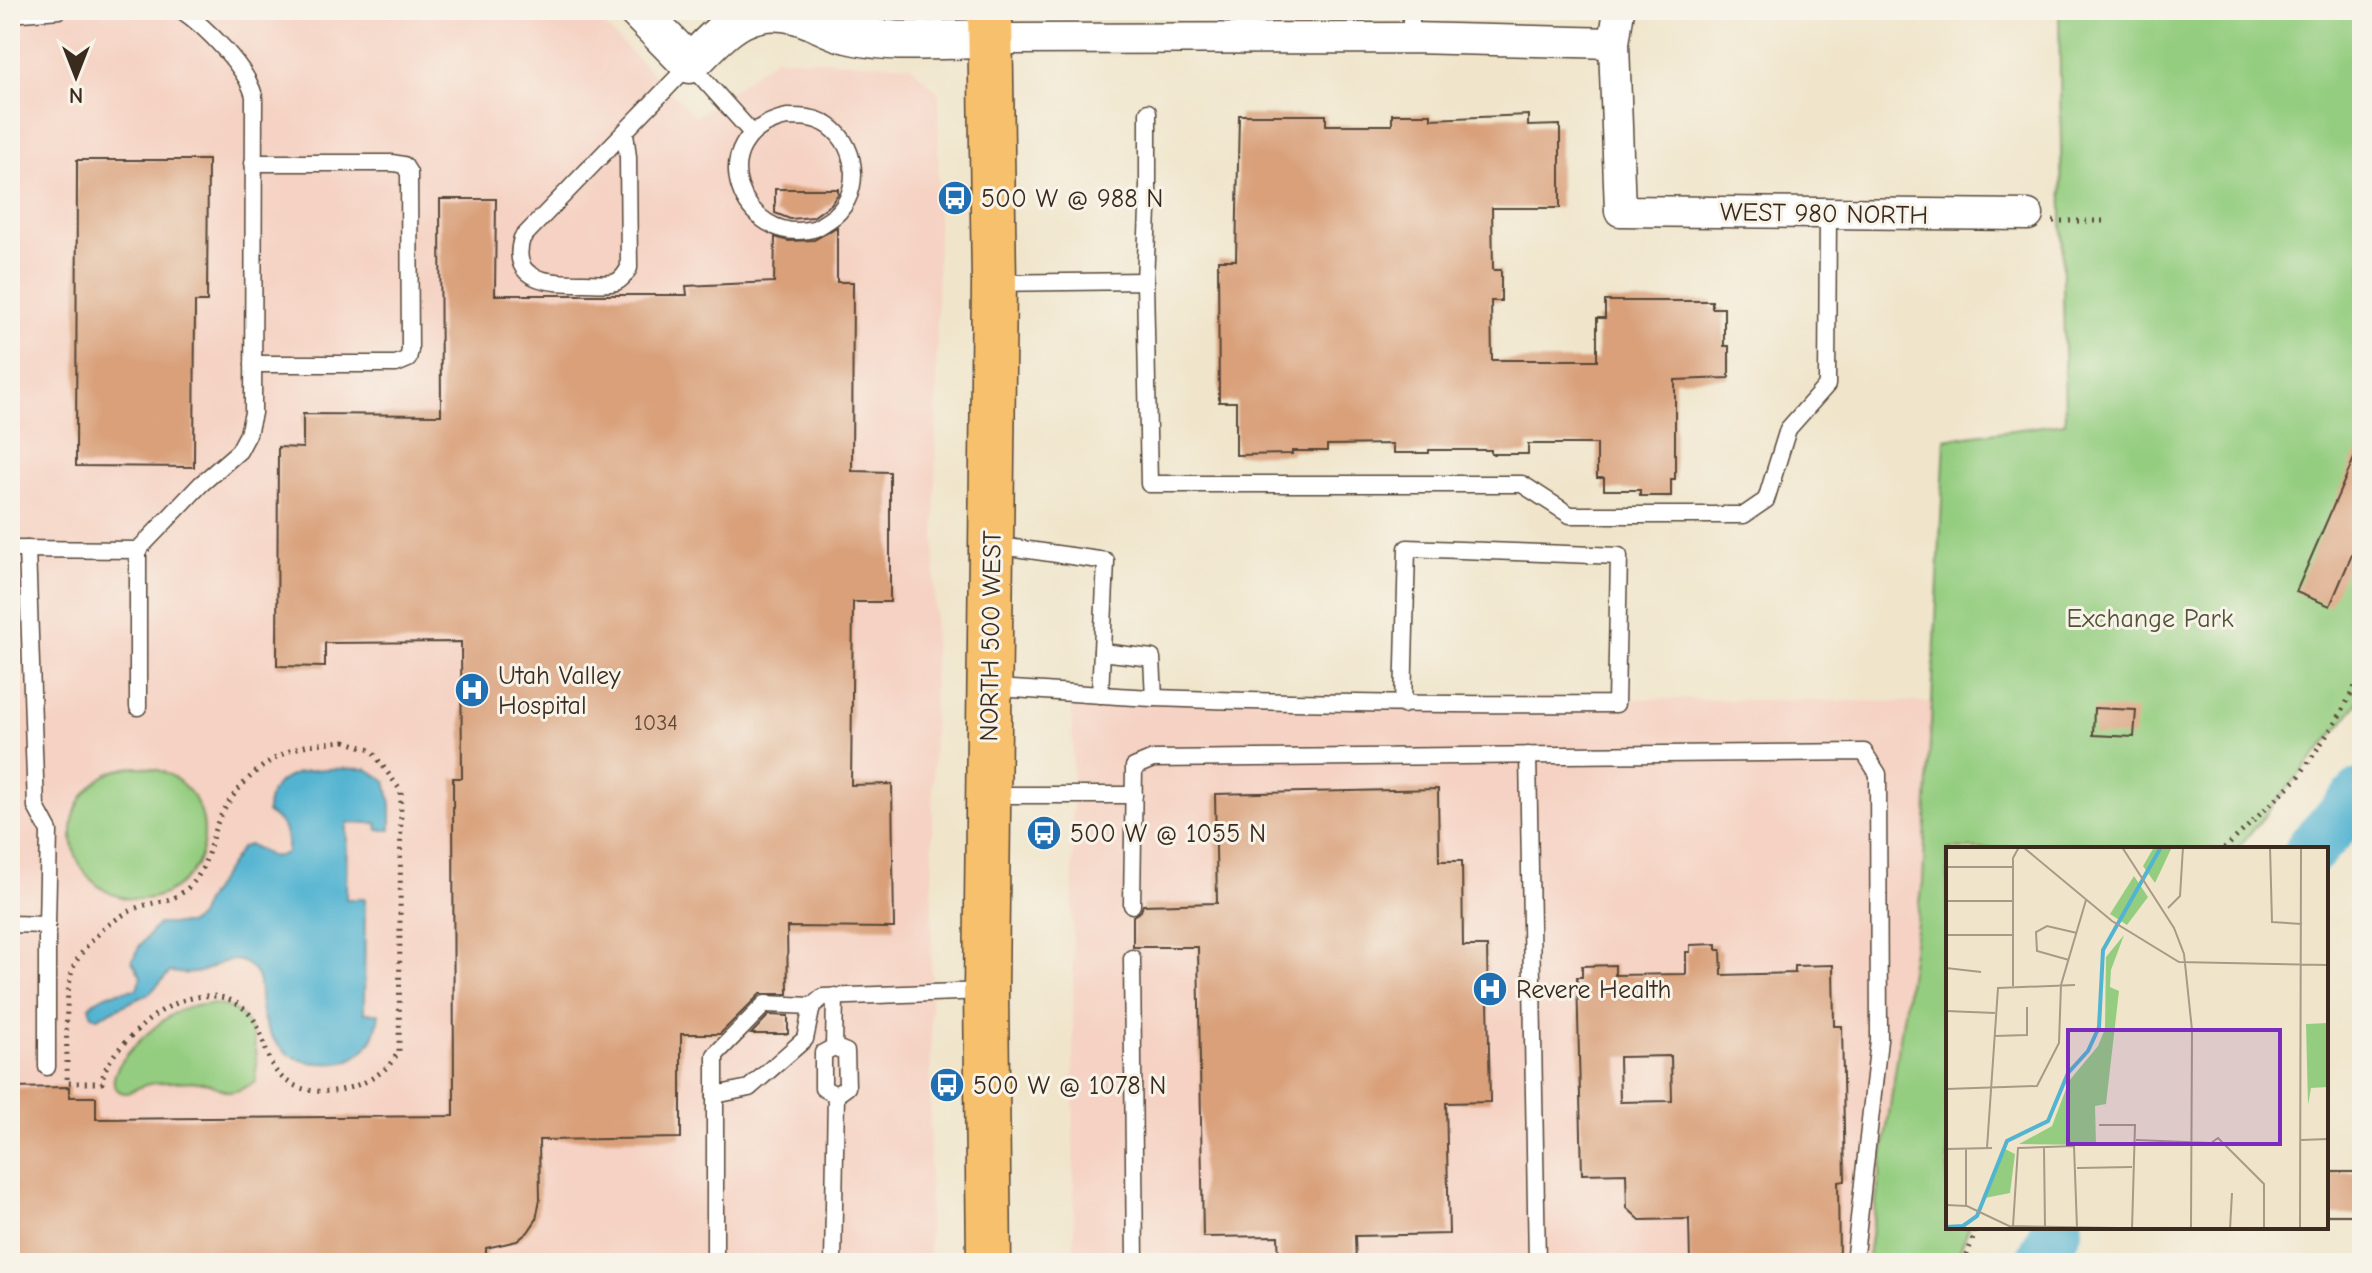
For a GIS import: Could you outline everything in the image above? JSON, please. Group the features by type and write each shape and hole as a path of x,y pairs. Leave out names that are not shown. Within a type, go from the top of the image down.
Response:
{"main road":[{"name":"NORTH 500 WEST","path":"989,1263 986,991 994,283 990,25"}],"street":[{"path":"637,10 690,64 740,19 771,11 797,14 846,34 871,38 990,25 1411,24 1614,43 1619,10"},
{"name":"WEST 980 NORTH","path":"1614,43 1620,211 2028,215"}],"lane":[{"path":"10,14 59,10"},
{"path":"138,707 138,550 201,484 239,451 248,434 253,413 254,96 250,81 181,10"},
{"path":"625,133 629,268 624,277 611,283 550,283 536,279 527,272 521,260 522,238 690,64 751,132"},
{"path":"1148,112 1145,281 1149,484 1522,484 1570,515 1744,515 1766,500 1788,429 1827,385 1828,213"},
{"path":"809,117 827,125 840,136 848,147 853,177 851,196 835,216 814,229 790,231 770,224 751,211 739,186 737,165 742,144 751,132 768,121 809,117"},
{"path":"253,163 404,165 409,173 410,350 408,359 396,364 253,364"},
{"path":"994,283 1145,281"},
{"path":"992,545 1106,561 1100,695"},
{"path":"990,688 1081,691 1154,698 1403,705 1616,704 1619,556 1407,548 1403,705"},
{"path":"47,1067 49,831 36,807 18,549 138,550"},
{"path":"1102,652 1152,658 1154,698"},
{"path":"1132,905 1134,767 1153,759 1864,752 1878,774 1879,1040 1854,1263"},
{"path":"1528,755 1537,1263"},
{"path":"989,795 1134,795"},
{"path":"10,924 47,925"},
{"path":"1132,958 1135,1263"},
{"path":"715,1095 749,1088 805,1039 812,1006 823,997 986,991"},
{"path":"834,1047 835,996"},
{"path":"715,1263 715,1055 765,1004 812,1006"},
{"path":"834,1047 823,1053 823,1088 836,1095"},
{"path":"834,1047 846,1052 847,1061 847,1087 836,1095"},
{"path":"833,1263 836,1095"}],"path":[{"path":"2061,221 2106,221"},
{"path":"2226,847 2298,778 2340,715 2362,673"},
{"path":"345,741 371,750 401,791 399,1051 388,1066 345,1089 314,1091 290,1083 274,1067 253,1018 238,1003 217,996 194,996 150,1018 133,1034 103,1072 102,1083 67,1083 69,976 77,960 101,933 115,920 140,907 171,901 191,885 210,852 215,830 233,796 271,761 306,745 332,742 345,741"},
{"path":"1964,1263 1976,1229"}],"shaded area":[{"name":"Utah Valley Hospital","path":"10,10 589,10 696,117 775,58 910,65 939,93 929,1263 10,1263"},
{"name":"Revere Health","path":"1072,692 1932,702 1923,882 1867,1263 1074,1263"}],"green space":[{"name":"Exchange Park","path":"2059,10 2362,10 2362,690 2356,706 2239,847 1946,847 1946,1229 1968,1229 1955,1263 1867,1263 1923,882 1945,439 2065,423"},
{"path":"138,767 163,772 185,786 199,808 204,833 199,858 185,880 163,894 138,899 113,894 91,880 77,858 72,833 77,808 91,786 113,772"},
{"path":"211,1004 230,1008 245,1021 256,1051 255,1082 232,1092 206,1083 192,1082 157,1083 127,1093 119,1091 114,1083 116,1073 122,1061 144,1036 179,1011"}],"water":[{"path":"319,769 367,769 386,781 391,804 391,830 378,830 377,823 347,823 346,899 365,899 364,1013 379,1013 373,1037 363,1051 348,1061 333,1064 306,1062 287,1053 273,1038 263,1018 256,974 246,964 235,960 196,973 170,972 150,993 97,1018 92,1015 89,1007 99,998 137,989 141,976 132,961 140,945 158,924 189,924 199,917 206,900 242,847 250,845 272,856 287,852 284,829 278,820 267,813 270,796 277,785 289,777"}],"building":[{"path":"1392,114 1431,114 1431,119 1528,115 1528,126 1560,125 1560,208 1492,208 1493,270 1501,270 1501,301 1491,301 1492,360 1597,360 1597,318 1605,318 1605,301 1712,301 1712,308 1724,308 1724,346 1729,346 1729,378 1675,380 1675,479 1671,479 1671,496 1640,496 1640,490 1604,490 1604,478 1597,478 1597,444 1528,444 1528,454 1491,454 1491,450 1393,453 1393,444 1327,445 1327,451 1236,455 1236,402 1219,402 1218,260 1236,260 1239,115 1326,115 1326,125 1392,125"},
{"path":"77,160 208,160 207,302 195,302 194,467 76,466"},
{"path":"775,189 838,189 838,194 831,204 813,217 790,219 775,213"},
{"path":"440,199 496,199 495,295 687,295 686,286 774,282 775,237 788,241 814,240 837,227 837,282 853,282 852,471 890,472 890,602 853,602 851,785 892,784 894,928 787,927 788,994 760,994 720,1034 681,1034 681,1138 539,1140 540,1199 536,1220 517,1241 486,1248 486,1263 10,1263 10,1088 69,1087 69,1097 96,1097 96,1119 454,1116 453,778 462,778 461,642 325,643 325,667 277,666 278,447 303,448 303,414 441,415"},
{"path":"2362,440 2362,531 2330,606 2296,592"},
{"path":"2094,708 2136,710 2134,737 2093,735"},
{"path":"1438,789 1439,861 1462,861 1463,946 1487,946 1490,1102 1446,1103 1449,1234 1355,1236 1356,1263 1279,1263 1278,1236 1203,1237 1198,947 1133,947 1133,916 1141,911 1143,905 1217,903 1215,794"},
{"path":"1717,944 1717,950 1721,950 1722,975 1795,973 1795,966 1833,965 1834,1026 1842,1026 1845,1181 1838,1182 1839,1262 1690,1263 1689,1219 1640,1220 1627,1208 1626,1173 1582,1174 1577,977 1582,977 1582,966 1615,965 1615,975 1686,974 1686,952 1690,952 1690,945","holes":["1671,1056 1672,1101 1620,1102 1619,1057"]},
{"path":"769,1015 788,1016 788,1034 751,1034"},
{"path":"2328,1172 2360,1172 2359,1215 2328,1215"}],"waterway":[{"path":"2313,847 2362,794"},
{"path":"2041,1263 2056,1229"}],"place":[{"name":"500 W @ 988 N","path":"955,198"},
{"name":"Utah Valley Hospital","path":"472,690"},
{"name":"500 W @ 1055 N","path":"1044,833"},
{"name":"Revere Health","path":"1490,989"},
{"name":"500 W @ 1078 N","path":"947,1085"}]}
